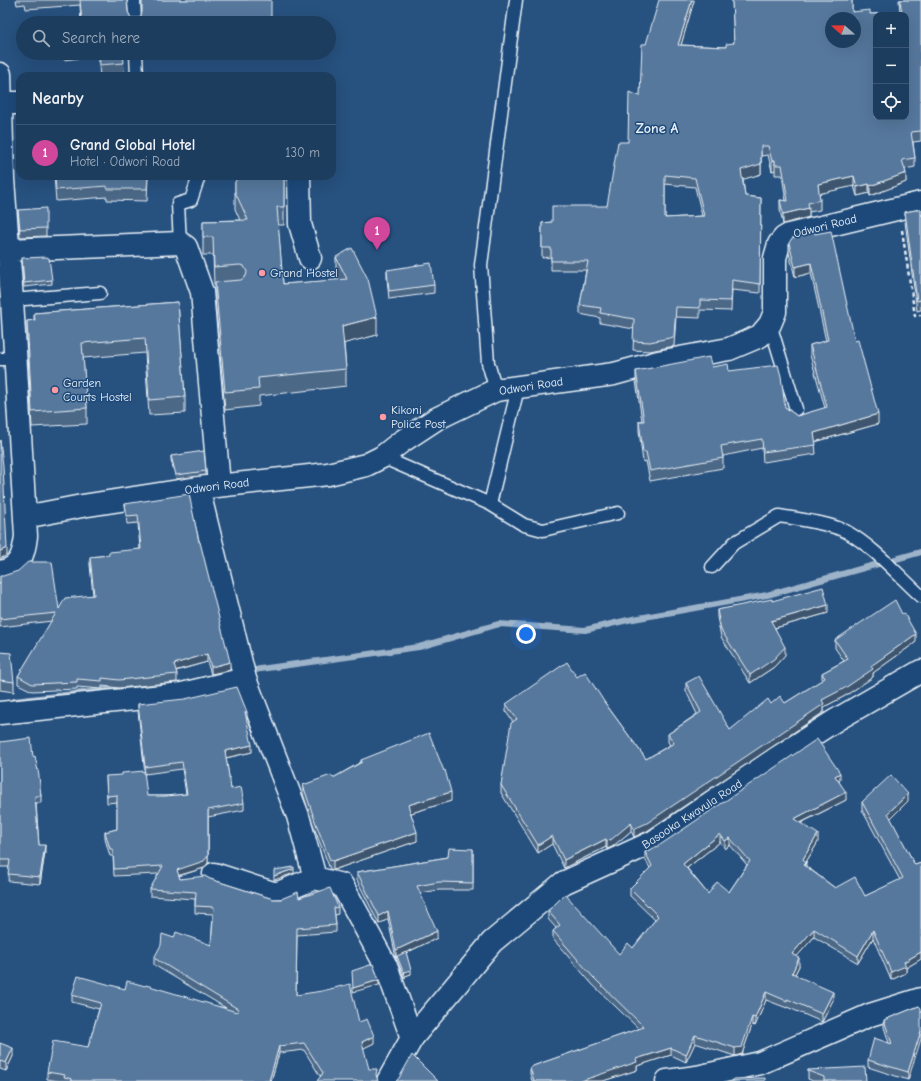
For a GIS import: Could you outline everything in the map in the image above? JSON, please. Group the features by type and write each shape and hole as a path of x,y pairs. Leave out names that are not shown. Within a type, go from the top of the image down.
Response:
{"street":[{"path":"0,74 10,103 2,179 12,300 8,359 26,536 21,557 16,564 10,570 0,572"},
{"path":"299,180 300,224 310,258"},
{"name":"Odwori Road","path":"25,517 82,506 209,487 328,474 366,464 382,457 401,442 436,419 496,390 614,374 658,362 730,349 760,336 770,324 775,312 776,258 778,244 784,238 789,235 921,203"},
{"path":"8,250 180,243 186,247 207,292 209,487 245,679 298,816 315,878"},
{"name":"Basooka Kwavula Road","path":"388,1081 412,1038 492,942 563,883 653,842 781,755 836,720 921,671"},
{"path":"0,713 182,694 245,679"},
{"path":"214,874 276,894 315,878 342,885 386,966 412,1038"},
{"path":"667,1081 697,1077 760,1063 870,1015 921,999"}],"lane":[{"path":"134,0 135,16"},
{"path":"496,390 488,363 481,265 516,0"},
{"path":"136,60 137,72"},
{"path":"180,243 178,204 191,200 198,180"},
{"path":"12,300 100,293"},
{"path":"770,324 796,408"},
{"path":"490,504 518,388"},
{"path":"382,457 490,504 524,525 543,530 618,513"},
{"path":"712,567 734,544 778,516 819,523 846,532 878,555 921,596"}],"path":[{"path":"902,230 915,316 921,315"}],"building":[{"path":"80,0 127,0 128,12 130,16 81,16"},
{"path":"142,0 271,0 271,16 141,16"},
{"path":"659,0 692,0 678,45 726,47 726,44 734,43 732,0 852,0 852,12 870,10 870,14 873,14 873,120 909,120 909,12 902,12 900,0 921,0 921,131 911,132 915,158 902,160 906,173 870,186 869,184 857,187 854,176 818,184 820,200 808,203 809,208 783,214 780,200 788,201 782,165 775,165 775,160 772,161 768,146 761,146 761,164 741,170 745,196 761,198 760,284 732,280 731,301 700,300 700,308 676,307 674,337 650,342 633,341 634,319 600,313 601,308 580,305 588,261 551,261 551,248 542,248 542,223 552,222 552,206 607,206 618,142 628,142 629,92 640,96 642,44 646,44","holes":["665,175 695,178 704,216 665,218"]},
{"path":"100,60 124,60 124,63 100,65"},
{"path":"55,180 148,180 147,189 107,189 107,186 56,190"},
{"path":"236,180 284,180 284,207 277,207 283,284 347,279 336,257 352,248 368,279 377,317 342,326 346,369 258,378 259,389 225,392 215,282 241,280 246,276 247,272 244,266 240,265 214,267 213,237 203,237 203,221 248,220 235,192"},
{"path":"46,208 46,228 20,229 18,210"},
{"path":"921,209 921,300 917,301 905,212"},
{"path":"831,231 855,341 858,340 878,414 814,433 816,445 763,452 762,439 721,446 723,458 650,471 646,452 643,452 639,421 644,421 636,371 709,357 712,367 728,364 729,371 778,365 785,407 797,416 827,407 810,345 828,340 811,263 795,267 789,243 792,238 814,232 815,234"},
{"path":"22,258 49,258 52,280 24,283"},
{"path":"431,263 434,285 389,291 387,270"},
{"name":"Garden Courts Hostel","path":"178,302 185,397 149,400 145,338 82,343 87,408 32,412 27,321 35,320 34,313"},
{"path":"0,440 3,466 7,548 0,551"},
{"path":"204,451 206,471 176,475 171,456"},
{"path":"189,494 199,542 230,662 211,667 207,654 174,664 177,674 119,680 102,678 102,681 77,679 77,682 32,684 18,676 56,613 0,619 0,576 18,571 28,562 52,562 59,609 65,598 94,595 90,557 109,555 109,552 141,549 138,515 127,516 125,504"},
{"path":"823,587 828,605 771,621 785,647 774,659 750,675 721,630 717,610 772,599 772,601"},
{"path":"895,600 902,614 904,613 916,634 871,666 873,669 845,688 822,700 824,704 647,823 634,829 631,823 612,839 607,841 606,839 564,860 552,836 538,845 501,785 511,723 517,719 506,704 567,662 577,677 585,672 605,703 646,759 674,743 668,734 701,712 686,683 699,676 730,730 768,699 771,704 780,696 785,703 825,678 822,673 848,659 835,640"},
{"path":"0,652 11,653 14,682 0,680"},
{"path":"237,687 247,712 245,712 252,745 225,751 231,789 241,787 244,803 208,810 208,856 204,861 177,870 180,879 205,876 210,879 273,899 281,899 298,892 299,898 330,888 338,907 334,908 336,925 297,928 296,995 322,991 350,984 359,1022 367,1019 374,1036 362,1042 369,1069 377,1069 376,1075 378,1081 317,1081 323,1073 304,1043 279,1046 269,1081 72,1081 72,1079 64,1077 65,1075 47,1072 53,1041 88,1047 101,1003 72,995 78,976 125,989 127,981 146,985 237,1012 238,1009 154,958 161,945 162,934 174,938 176,932 211,945 214,907 195,906 196,892 150,889 163,866 114,869 113,849 110,849 105,832 117,829 117,795 107,796 106,776 144,771 147,796 187,794 182,762 145,767 138,704 185,699"},
{"path":"429,733 444,771 445,770 451,792 408,805 417,832 333,861 330,860 303,785 331,775 333,778 362,762 361,760"},
{"path":"31,738 33,757 35,756 39,776 41,796 35,796 39,845 45,845 40,877 8,874 10,860 0,860 0,742"},
{"path":"817,739 840,773 835,776 846,792 794,819 818,834 803,859 806,863 804,865 835,888 855,877 865,896 903,878 862,802 891,775 908,794 888,813 915,865 921,863 921,952 904,962 906,966 891,972 873,930 858,956 814,929 792,954 799,958 792,973 833,992 822,1014 766,992 755,1018 752,1017 742,1047 735,1048 695,1035 686,1055 671,1048 636,1059 637,1062 581,1081 534,1081 530,1067 644,1027 592,976 553,931 560,925 548,911 565,894 619,954 628,943 633,948 658,916 630,888 652,866 645,852 660,845","holes":["720,834 725,841 730,838 750,861 729,892 717,882 708,894 683,864"]},
{"path":"449,848 473,849 473,883 439,882 417,886 437,931 396,950 388,911 379,916 357,872 448,857"},
{"path":"294,867 294,869 274,876 274,870"},
{"path":"406,952 411,970 404,972 404,974 397,956"},
{"path":"373,964 379,980 353,988 352,971"},
{"path":"919,1006 921,1008 921,1031 908,1072 868,1060 874,1038 892,1044 884,1020"},
{"path":"0,1043 13,1048 6,1063 0,1061"},
{"path":"412,1055 438,1081 396,1081"},
{"path":"865,1067 866,1081 824,1081 824,1077 808,1071 808,1070"},
{"path":"765,1078 765,1081 733,1081 733,1079"}],"waterway":[{"path":"247,672 419,647 499,624 585,630 628,620 767,595 921,552"},
{"path":"14,701 105,690 130,689"}],"place":[{"name":"Grand Global Hotel","path":"377,250"},
{"name":"Grand Hostel","path":"262,273"},
{"name":"Garden Courts Hostel","path":"55,390"},
{"name":"Kikoni Police Post","path":"383,417"}],"district":[{"name":"Zone A","path":"657,128"}]}
